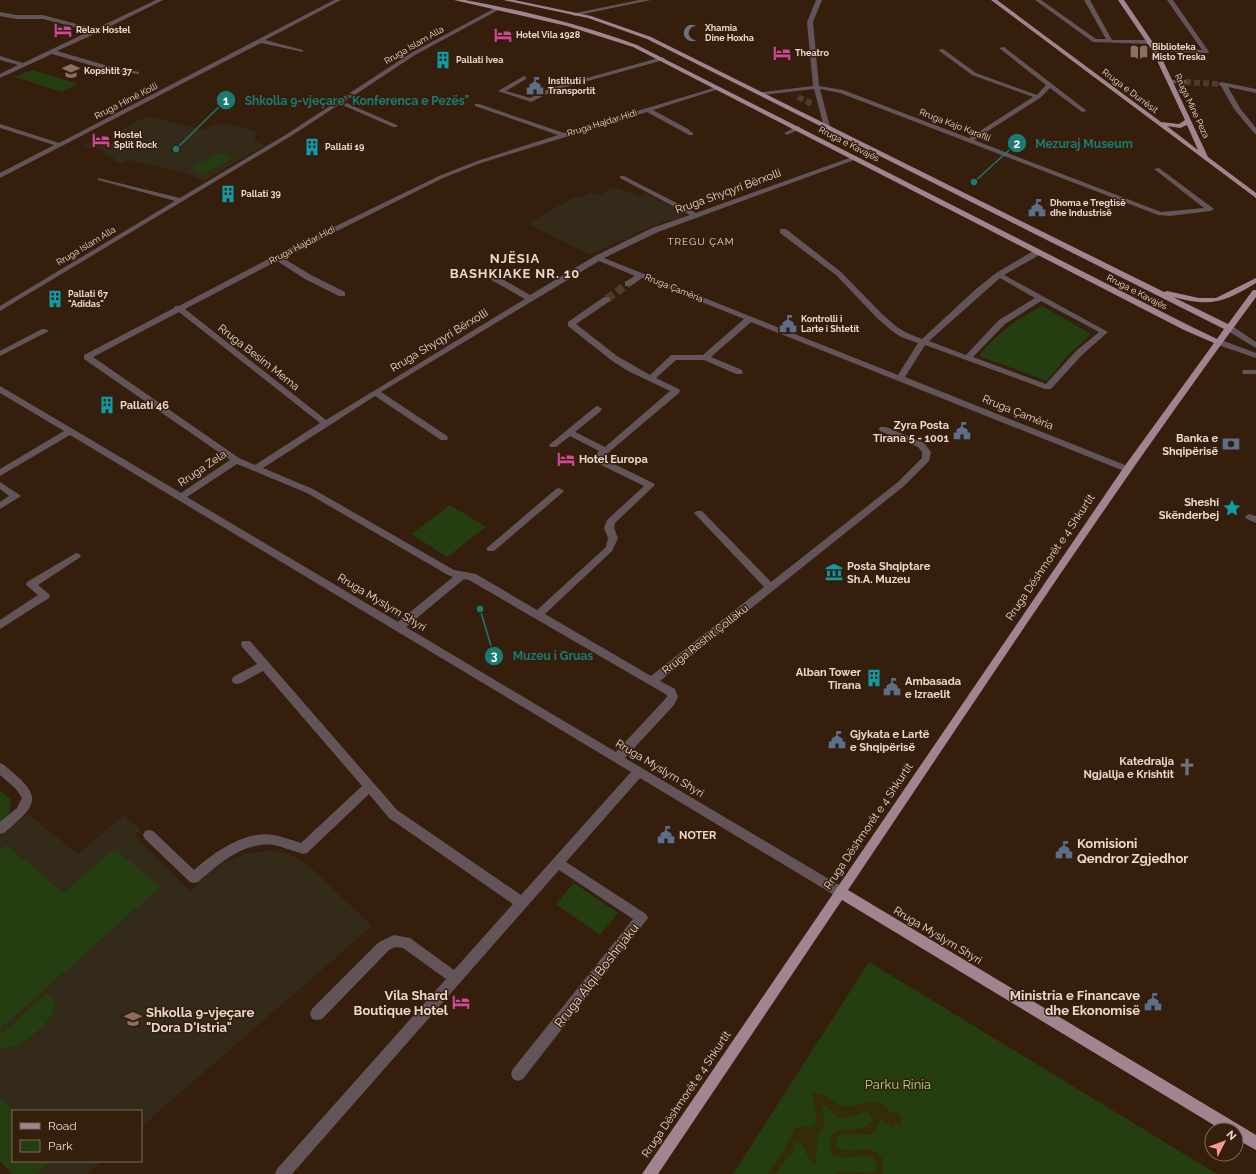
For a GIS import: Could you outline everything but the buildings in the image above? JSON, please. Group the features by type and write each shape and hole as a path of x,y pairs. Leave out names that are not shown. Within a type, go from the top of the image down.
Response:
{"main road":[{"name":"Rruga e Kavajës","path":"457,0 559,21 616,38 662,59 798,128 1187,328 1220,339"},
{"name":"Rruga e Kavajës","path":"506,0 574,14 649,38 828,126 1229,328"},
{"name":"Rruga e Durrësit","path":"994,0 1254,194"},
{"name":"Rruga Mine Peza","path":"1121,0 1155,50 1172,82 1206,159"},
{"path":"559,21 574,14"},
{"path":"1155,120 1162,124 1175,127 1185,125 1189,121"},
{"path":"809,134 828,126"},
{"path":"1134,280 1168,293 1204,300 1216,300 1234,293 1256,280"},
{"name":"Rruga Dëshmorët e 4 Shkurtit","path":"649,1174 1127,469 1220,339 1256,292"},
{"name":"Rruga Myslym Shyri","path":"840,892 1222,1122"},
{"name":"Rruga Myslym Shyri","path":"1244,1136 1256,1143"}],"street":[{"path":"0,76 160,0"},
{"name":"Rruga Himë Kolli","path":"0,176 338,0"},
{"path":"574,14 648,0"},
{"path":"819,0 810,22 816,87 828,126"},
{"path":"1038,0 1046,0"},
{"path":"1038,0 1095,41 1150,42"},
{"path":"1087,0 1110,42"},
{"path":"1155,50 1206,52 1195,34 1170,0"},
{"name":"Rruga Islam Alla","path":"0,309 289,135 413,54 499,8"},
{"path":"0,14 16,17 43,18 97,31"},
{"path":"261,41 301,51"},
{"path":"1002,48 1084,111"},
{"path":"941,50 974,74 1038,97"},
{"path":"53,52 107,68 137,73"},
{"path":"0,58 25,65"},
{"path":"524,78 501,91 531,100 553,89 662,59"},
{"path":"1172,82 1185,82"},
{"path":"970,140 1038,97 1050,84"},
{"path":"1256,91 1221,84 1237,109 1256,132"},
{"name":"Rruga Kajo Karafili","path":"763,94 816,87 841,90 1160,214 1210,209 1157,169"},
{"name":"Rruga Hajdar Hidi","path":"256,468 236,460 87,357 178,308 441,177 479,162 719,88"},
{"path":"784,91 798,97"},
{"path":"340,102 395,126"},
{"path":"477,105 564,135"},
{"path":"814,105 822,109"},
{"path":"647,109 691,134"},
{"path":"0,126 60,145"},
{"path":"787,133 798,128"},
{"name":"Rruga Shyqyri Bërxolli","path":"256,468 375,392 598,258 655,230 855,158"},
{"path":"622,177 695,215"},
{"path":"100,180 181,200"},
{"path":"783,231 847,280 882,319 892,328 904,335 1045,387 1051,386 1079,352 1104,332 999,275"},
{"path":"900,378 923,342 979,291 999,275 1038,252"},
{"path":"277,258 308,277 342,294"},
{"name":"Rruga Çamëria","path":"598,258 1127,469"},
{"path":"489,275 531,299"},
{"path":"628,284 641,275"},
{"path":"967,358 1002,322 1041,297"},
{"path":"538,615 609,548 614,542 613,534 609,528 610,522 650,485 596,459 676,391 650,379 614,358 571,324 607,299"},
{"name":"Rruga Besim Mema","path":"178,308 326,424"},
{"path":"705,358 750,318"},
{"path":"1229,328 1256,346"},
{"path":"0,354 44,331"},
{"path":"1220,339 1256,356"},
{"path":"650,379 674,357 705,358 738,372"},
{"path":"1246,372 1256,372"},
{"name":"Rruga Myslym Shyri","path":"0,389 840,892"},
{"path":"375,392 444,438"},
{"path":"553,445 598,409"},
{"name":"Rruga Reshit Çollaku","path":"617,759 663,710 673,697 671,692 652,681 901,484 926,459 927,452 921,445 883,429"},
{"path":"0,473 70,431"},
{"path":"569,432 606,451"},
{"name":"Rruga Zela","path":"181,497 236,460"},
{"path":"256,468 310,491 450,573 472,577 652,681"},
{"path":"0,485 16,496 0,506"},
{"path":"491,550 559,491"},
{"path":"699,513 770,587"},
{"path":"0,625 45,595 31,585 76,556"},
{"path":"398,628 462,575"},
{"path":"246,644 393,814 522,902"},
{"path":"237,680 264,664"},
{"path":"0,768 22,786 27,792 28,800 19,815 0,829"},
{"path":"282,1174 638,772"},
{"path":"149,835 194,878 228,851 250,842 272,840 303,849 369,787"},
{"name":"Rruga Alqi Boshnjaku","path":"518,1074 642,918 557,862"},
{"path":"317,1014 384,946 394,941 405,942 455,978"}],"shaded area":[{"path":"147,116 203,130 213,125 226,124 242,127 259,133 254,136 256,139 254,141 265,145 204,181 188,174 128,160 121,164 114,161 115,159 105,155 106,152 83,145 100,139 114,144 127,136 117,132"},
{"path":"613,187 641,197 646,194 688,213 683,215 685,217 676,221 671,219 635,233 626,240 621,240 590,255 528,224 574,197 580,198 590,192 599,195"},
{"name":"Shkolla 9-vjeçare \"Dora D'Istria\"","path":"28,814 78,854 123,815 141,829 134,835 190,891 209,873 225,862 246,854 270,850 288,854 305,862 372,926 142,1126 142,1110 12,1110 12,1162 101,1162 87,1174 12,1174 0,1161 0,836"}],"green space":[{"path":"32,70 78,84 62,92 15,77"},
{"path":"220,153 234,158 203,174 189,168"},
{"path":"1042,306 1091,334 1067,356 1047,381 979,356 1000,334 1024,316"},
{"path":"450,505 486,527 447,557 411,534"},
{"path":"0,790 11,800 8,820 0,825"},
{"path":"7,845 63,893 115,849 160,887 0,1029 0,850"},
{"path":"574,883 618,913 600,935 556,904"},
{"name":"Parku Rinia","path":"869,962 1217,1174 733,1174"},
{"path":"46,994 54,1000 55,1005 50,1018 32,1036 22,1043 0,1048 0,1035"},
{"path":"0,1098 12,1110 12,1162 49,1162 37,1174 12,1174 0,1161"}],"sand":[{"path":"816,1093 823,1094 837,1104 855,1106 869,1102 878,1102 892,1112 900,1113 902,1129 899,1124 896,1123 891,1127 885,1121 880,1120 874,1133 870,1135 843,1134 837,1137 837,1145 841,1149 868,1149 878,1154 883,1160 883,1174 836,1174 837,1171 872,1173 877,1169 876,1162 871,1156 847,1158 840,1157 834,1155 831,1151 830,1144 833,1133 866,1127 873,1119 869,1112 866,1111 854,1116 839,1118 827,1107 823,1106 821,1108 825,1119 817,1140 816,1162 813,1163 807,1156 801,1142 795,1143 791,1154 776,1174 767,1174 786,1146 795,1128 803,1126 812,1127 817,1121 812,1095"}],"tunnel":[{"path":"1185,82 1218,84"},
{"path":"798,97 814,105"},
{"path":"607,299 628,284"}],"place":[{"name":"Relax Hostel","path":"63,30"},
{"name":"Xhamia Dine Hoxha","path":"692,33"},
{"name":"Hotel Vila 1928","path":"503,35"},
{"name":"Biblioteka Misto Treska","path":"1139,52"},
{"name":"Theatro","path":"782,53"},
{"name":"Pallati Ivea","path":"443,60"},
{"name":"Kopshtit 37","path":"71,71"},
{"name":"Instituti i Transportit","path":"535,86"},
{"name":"Hostel Split Rock","path":"101,140"},
{"name":"Pallati 19","path":"312,147"},
{"name":"Shkolla 9-vjeçare \"Konferenca e Pezës\"","path":"176,149"},
{"name":"Mezuraj Museum","path":"974,182"},
{"name":"Pallati 39","path":"228,194"},
{"name":"Dhoma e Tregtisë dhe Industrisë","path":"1037,208"},
{"name":"Pallati 67 \"Adidas\"","path":"55,299"},
{"name":"Kontrolli i Larte i Shtetit","path":"788,324"},
{"name":"Pallati 46","path":"107,405"},
{"name":"Zyra Posta Tirana 5 - 1001","path":"962,431"},
{"name":"Banka e Shqipërisë","path":"1231,444"},
{"name":"Hotel Europa","path":"566,459"},
{"name":"Sheshi Skënderbej","path":"1232,508"},
{"name":"Posta Shqiptare Sh.A. Muzeu","path":"834,572"},
{"name":"Muzeu i Gruas","path":"480,609"},
{"name":"Alban Tower Tirana","path":"874,678"},
{"name":"Ambasada e Izraelit","path":"892,687"},
{"name":"Gjykata e Lartë e Shqipërisë","path":"837,740"},
{"name":"Katedralja Ngjallja e Krishtit","path":"1187,767"},
{"name":"NOTER","path":"666,835"},
{"name":"Komisioni Qendror Zgjedhor","path":"1064,850"},
{"name":"Vila Shard Boutique Hotel","path":"461,1002"},
{"name":"Ministria e Financave dhe Ekonomisë","path":"1153,1002"},
{"name":"Shkolla 9-vjeçare \"Dora D'Istria\"","path":"133,1019"}],"district":[{"name":"TREGU ÇAM","path":"701,241"},
{"name":"NJËSIA BASHKIAKE NR. 10","path":"515,266"}]}
